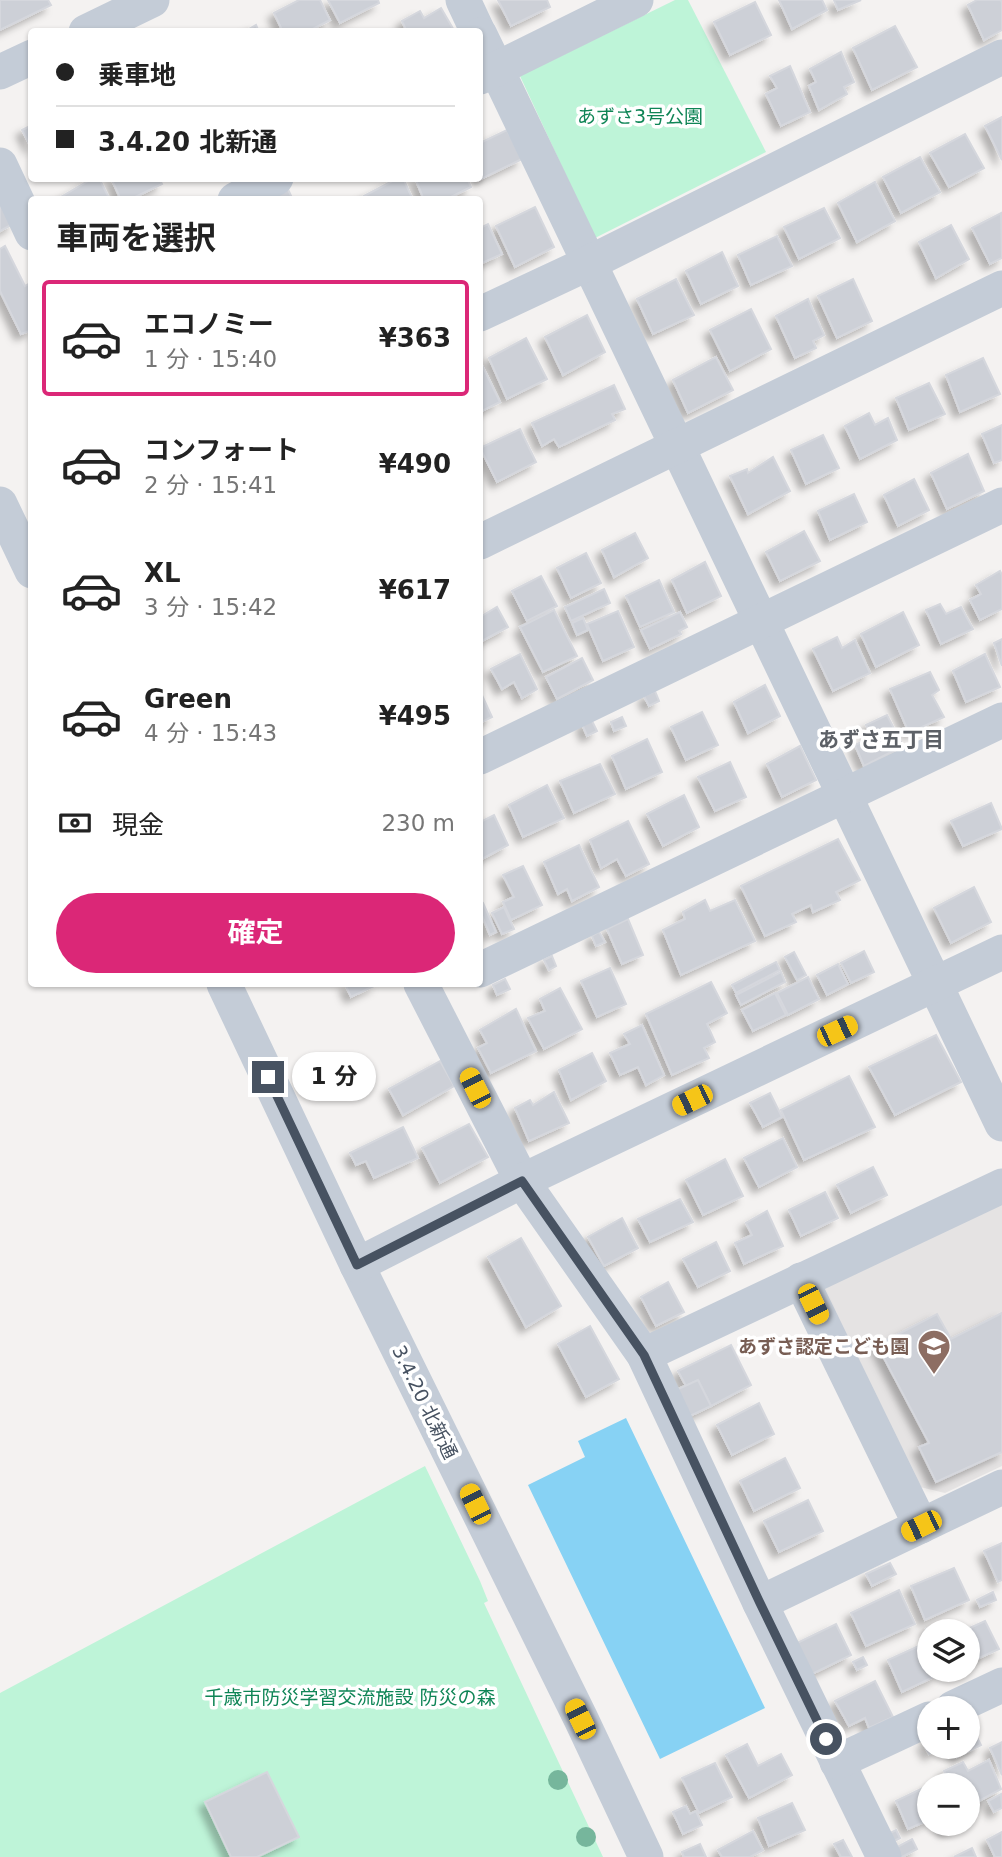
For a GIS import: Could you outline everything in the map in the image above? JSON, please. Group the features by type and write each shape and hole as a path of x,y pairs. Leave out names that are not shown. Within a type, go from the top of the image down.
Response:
{"street":[{"path":"94,28 152,0"},
{"path":"463,0 477,28"},
{"path":"488,73 636,0"},
{"path":"483,51 488,73 589,263 1002,1124"},
{"path":"483,313 589,263 1002,57"},
{"path":"0,72 28,59"},
{"path":"0,165 28,224"},
{"path":"242,196 269,182"},
{"path":"483,540 1002,288"},
{"path":"483,756 1002,505"},
{"path":"15,521 28,559"},
{"path":"483,970 1002,720"},
{"path":"357,1265 522,1181 1002,952"},
{"name":"3.4.20 北新通","path":"225,987 357,1265 646,1857"},
{"path":"434,987 522,1181 644,1355 760,1603 884,1857"},
{"path":"644,1355 1002,1186"},
{"path":"801,1280 921,1526"},
{"path":"760,1603 1002,1487"},
{"path":"979,1696 1002,1685"},
{"path":"837,1762 917,1725"}],"shaded area":[{"name":"あずさ認定こども園","path":"1002,1203 1002,1466 945,1493 920,1487 822,1286"}],"green space":[{"name":"あずさ3号公園","path":"675,0 688,0 766,152 595,238 520,76"},
{"name":"千歳市防災学習交流施設 防災の森","path":"425,1466 480,1581 488,1601 484,1603 603,1857 0,1857 0,1693"}],"water":[{"path":"626,1418 765,1708 660,1759 528,1485 585,1457 578,1441"}],"building":[{"path":"0,0 48,0 51,5 0,30"},
{"path":"299,0 320,0 330,20 315,28 281,28 274,13"},
{"path":"328,0 378,0 379,3 340,23"},
{"path":"498,0 547,0 550,7 511,26"},
{"path":"779,0 822,0 827,10 792,29"},
{"path":"834,0 861,0 838,10"},
{"path":"977,0 1001,0 1002,3 1002,30 984,40 968,5"},
{"path":"755,2 771,35 730,55 714,22"},
{"path":"441,8 453,28 405,28 402,21 420,11 424,18"},
{"path":"895,26 917,67 872,90 853,48"},
{"path":"841,52 854,82 844,87 847,94 819,110 809,86 816,82 810,69"},
{"path":"790,66 810,112 781,126 766,94 777,88 770,76"},
{"path":"1002,117 1002,160 985,126"},
{"path":"28,127 28,141 22,130"},
{"path":"507,130 522,159 483,178 483,142"},
{"path":"965,134 984,168 949,187 930,153"},
{"path":"920,157 940,192 901,213 883,177"},
{"path":"86,182 101,182 108,196 63,196"},
{"path":"113,182 162,184 137,196 119,196"},
{"path":"390,182 405,182 411,196 364,196"},
{"path":"417,182 469,182 471,187 453,196 422,196"},
{"path":"875,182 895,221 857,242 838,203"},
{"path":"285,183 291,196 270,196"},
{"path":"0,196 13,224 0,231"},
{"path":"535,207 554,247 515,267 496,226"},
{"path":"824,208 840,238 799,259 784,227"},
{"path":"1001,213 1002,258 990,264 972,228"},
{"path":"488,224 502,254 483,263 483,226"},
{"path":"951,225 969,259 936,278 919,242"},
{"path":"777,236 792,266 751,285 738,255"},
{"path":"5,246 25,286 28,284 28,331 21,334 0,291 0,249"},
{"path":"722,252 738,286 701,304 686,271"},
{"path":"676,279 694,315 653,334 637,299"},
{"path":"853,279 872,321 837,338 818,296"},
{"path":"808,299 824,335 813,341 816,348 795,358 776,316"},
{"path":"751,309 771,349 730,371 710,330"},
{"path":"587,315 605,352 563,375 545,337"},
{"path":"526,338 547,379 507,399 489,358"},
{"path":"716,357 733,390 688,413 673,380"},
{"path":"983,358 1000,394 960,412 946,375"},
{"path":"483,367 500,402 483,410"},
{"path":"929,383 945,414 909,430 896,398"},
{"path":"614,385 625,409 612,414 615,420 559,447 554,439 542,446 532,423"},
{"path":"869,413 875,425 888,418 897,440 860,459 845,426"},
{"path":"1002,425 1002,460 994,463 982,434"},
{"path":"520,429 536,462 497,482 483,454 483,447"},
{"path":"823,435 839,468 806,484 791,450"},
{"path":"968,454 984,491 947,509 931,473"},
{"path":"773,457 790,491 748,514 730,476 747,469 748,473"},
{"path":"914,479 929,510 898,526 884,495"},
{"path":"854,494 867,522 830,540 818,511"},
{"path":"804,531 820,561 780,581 766,552"},
{"path":"635,533 648,558 614,577 602,550"},
{"path":"586,553 601,583 571,598 557,568"},
{"path":"705,562 721,596 687,613 672,580"},
{"path":"1000,571 1002,609 980,620 970,600 981,594 976,585"},
{"path":"541,576 557,606 527,621 512,591"},
{"path":"659,580 674,612 640,627 626,596"},
{"path":"604,589 610,603 571,621 565,607"},
{"path":"940,604 946,614 961,607 973,629 941,644 926,610"},
{"path":"497,607 508,627 483,640 483,615"},
{"path":"554,610 577,656 543,672 520,627"},
{"path":"618,611 634,647 603,661 587,624"},
{"path":"680,612 687,627 679,631 681,634 650,649 641,630"},
{"path":"903,612 919,645 876,667 861,634"},
{"path":"583,618 588,630 577,635 572,623"},
{"path":"837,637 842,648 855,640 870,673 833,691 813,649"},
{"path":"1002,639 1002,666 994,643"},
{"path":"520,654 537,689 522,698 514,682 502,689 491,669"},
{"path":"985,654 1000,687 966,702 953,671"},
{"path":"582,658 593,680 557,699 546,677"},
{"path":"930,672 939,690 932,695 944,717 909,733 890,689"},
{"path":"765,685 780,716 748,733 734,702"},
{"path":"655,691 659,701 649,706 644,696"},
{"path":"483,698 492,717 483,722"},
{"path":"702,712 718,745 686,760 671,727"},
{"path":"887,715 903,746 864,766 855,745 872,737 866,725"},
{"path":"622,717 626,726 614,731 611,722"},
{"path":"591,719 597,731 587,736 582,724"},
{"path":"647,739 662,772 626,789 612,756"},
{"path":"800,746 816,780 782,797 767,764"},
{"path":"730,762 746,797 715,811 698,777"},
{"path":"600,764 615,794 574,813 560,781"},
{"path":"547,785 564,818 523,837 509,805"},
{"path":"684,795 699,827 663,846 647,814"},
{"path":"991,803 1002,829 963,846 951,821"},
{"path":"494,815 508,845 483,858 483,820"},
{"path":"628,821 649,864 626,876 617,859 601,868 590,840"},
{"path":"838,839 860,880 836,892 840,900 813,912 811,905 792,914 796,922 765,936 741,886"},
{"path":"579,845 599,887 572,901 567,889 558,894 544,862"},
{"path":"523,866 542,905 511,920 503,902 514,897 503,875"},
{"path":"974,887 991,922 951,943 934,908"},
{"path":"705,900 710,911 735,900 755,941 681,975 663,930 685,919 683,912"},
{"path":"483,903 496,932 490,935 483,918"},
{"path":"504,907 514,929 502,934 492,913"},
{"path":"628,919 643,955 622,964 607,929"},
{"path":"599,932 605,942 596,946 592,936"},
{"path":"864,951 874,972 851,983 841,963"},
{"path":"794,952 806,975 797,980 785,957"},
{"path":"552,956 556,966 549,970 544,960"},
{"path":"776,962 780,970 736,993 732,985"},
{"path":"838,964 848,984 827,995 817,975"},
{"path":"610,968 626,1004 597,1017 581,981"},
{"path":"781,972 785,982 741,1005 736,995"},
{"path":"808,977 819,999 788,1015 777,993"},
{"path":"505,979 510,989 497,995 493,985"},
{"path":"711,982 727,1013 707,1024 715,1042 704,1048 709,1058 672,1075 646,1014"},
{"path":"346,987 372,987 351,997"},
{"path":"560,988 582,1029 544,1049 528,1018 545,1011 540,999"},
{"path":"775,993 786,1015 753,1031 742,1010"},
{"path":"516,1009 536,1051 491,1073 478,1048 487,1043 480,1030"},
{"path":"642,1025 664,1075 646,1085 638,1067 620,1075 610,1053 630,1044 624,1034"},
{"path":"936,1035 961,1082 895,1115 869,1067"},
{"path":"592,1053 606,1081 571,1100 559,1070"},
{"path":"440,1061 454,1086 403,1115 389,1089"},
{"path":"849,1076 875,1127 804,1160 781,1110"},
{"path":"554,1092 569,1123 529,1141 515,1108 530,1100 533,1105"},
{"path":"770,1093 782,1117 763,1127 750,1103"},
{"path":"469,1124 488,1157 440,1183 422,1148"},
{"path":"403,1127 418,1158 374,1178 366,1161 356,1165 350,1153"},
{"path":"783,1138 797,1167 759,1187 744,1158"},
{"path":"725,1159 743,1196 703,1215 686,1180"},
{"path":"873,1167 887,1195 851,1213 837,1185"},
{"path":"825,1192 838,1218 801,1236 789,1210"},
{"path":"680,1199 693,1222 650,1242 638,1219"},
{"path":"767,1211 783,1246 744,1264 735,1243 752,1235 746,1223"},
{"path":"622,1218 638,1248 604,1266 588,1237"},
{"path":"521,1238 561,1306 526,1327 488,1257"},
{"path":"716,1242 730,1271 698,1287 683,1259"},
{"path":"668,1282 684,1312 656,1326 641,1297"},
{"path":"1002,1313 1002,1452 936,1482 919,1447 929,1443 877,1345 937,1314 951,1339"},
{"path":"590,1326 619,1379 586,1397 558,1344"},
{"path":"731,1345 751,1385 711,1406 698,1380 686,1386 678,1371"},
{"path":"698,1380 711,1406 690,1416 676,1390"},
{"path":"759,1403 774,1434 732,1455 717,1425"},
{"path":"785,1458 800,1488 754,1511 740,1481"},
{"path":"808,1500 823,1531 779,1552 764,1521"},
{"path":"1002,1543 1002,1580 998,1582 984,1551"},
{"path":"890,1563 896,1574 872,1586 866,1574"},
{"path":"954,1568 969,1600 925,1619 911,1586"},
{"path":"899,1590 915,1624 866,1646 851,1613"},
{"path":"993,1592 996,1600 980,1607 977,1600"},
{"path":"985,1621 999,1649 980,1658 980,1623"},
{"path":"836,1624 851,1655 810,1675 795,1644"},
{"path":"917,1647 917,1682 923,1682 902,1692 888,1660"},
{"path":"863,1657 867,1665 857,1670 853,1662"},
{"path":"875,1681 893,1717 869,1728 865,1718 849,1726 835,1701"},
{"path":"1002,1742 1002,1775 990,1748"},
{"path":"747,1744 758,1766 781,1754 792,1775 749,1798 726,1755"},
{"path":"989,1760 1001,1789 980,1800 980,1773 944,1771 963,1762 968,1771"},
{"path":"715,1763 732,1797 699,1813 682,1778"},
{"path":"267,1772 299,1837 257,1857 231,1857 205,1802"},
{"path":"917,1791 917,1825 908,1829 896,1801"},
{"path":"1001,1794 1002,1808 994,1812 988,1801"},
{"path":"792,1803 805,1830 769,1846 758,1818"},
{"path":"686,1806 690,1814 696,1811 702,1825 683,1834 673,1812"},
{"path":"896,1830 900,1838 887,1845 882,1837"},
{"path":"753,1831 763,1850 750,1857 722,1857 718,1850"},
{"path":"1002,1832 1002,1857 995,1857 987,1840"},
{"path":"912,1839 917,1849 902,1857 891,1857 888,1852"},
{"path":"843,1840 852,1857 841,1857 834,1844"},
{"path":"700,1844 706,1857 684,1857 682,1852"},
{"path":"972,1848 976,1857 954,1857"}],"place":[{"name":"あずさ認定こども園","path":"934,1376"}],"district":[{"name":"あずさ五丁目","path":"881,740"}],"route":[{"path":"268,1077 357,1265 522,1181 644,1355 826,1739"}]}
